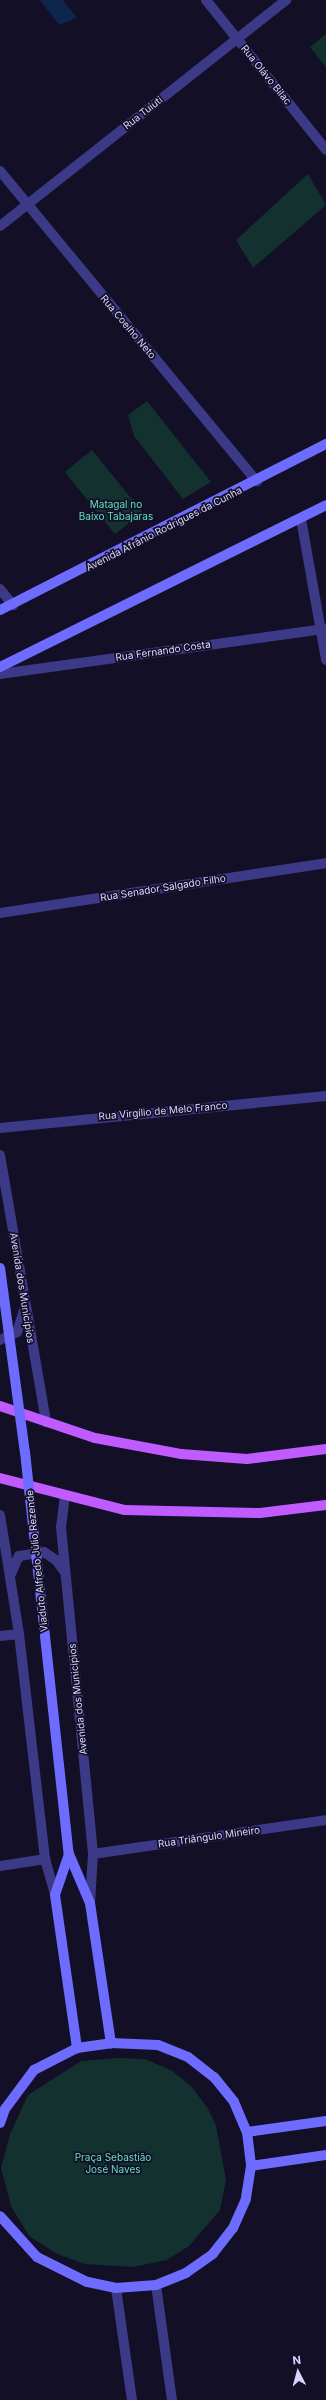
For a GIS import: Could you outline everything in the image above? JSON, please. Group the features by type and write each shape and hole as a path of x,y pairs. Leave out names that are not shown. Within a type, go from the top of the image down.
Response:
{"main road":[{"path":"0,1406 95,1438 181,1454 247,1459 326,1449"},
{"path":"0,1478 125,1510 201,1513 260,1513 326,1505"}],"street":[{"name":"Rua Olávo Bilac","path":"206,0 326,150"},
{"name":"Rua Tuiuti","path":"0,226 286,0"},
{"name":"Rua Coelho Neto","path":"0,171 257,482"},
{"name":"Avenida Afrânio Rodrigues da Cunha","path":"0,610 13,605 257,482 326,444"},
{"path":"0,667 301,519 326,505"},
{"path":"301,519 324,629 326,660"},
{"path":"0,589 13,605"},
{"name":"Rua Fernando Costa","path":"0,674 324,629"},
{"name":"Rua Senador Salgado Filho","path":"0,913 326,862"},
{"name":"Rua Virgílio de Melo Franco","path":"0,1128 326,1096"},
{"name":"Avenida dos Municípios","path":"0,1155 25,1309 46,1422"},
{"name":"Viaduto Alfredo Júlio Rezende","path":"0,1268 25,1452 69,1854"},
{"path":"0,1340 17,1332 25,1309"},
{"name":"Avenida dos Municípios","path":"65,1495 61,1527 93,1854 90,1903 111,2043"},
{"path":"0,1515 19,1634 45,1859 55,1895 77,2048"},
{"path":"10,1576 19,1556 44,1552 56,1560 65,1573"},
{"path":"0,1636 19,1634"},
{"name":"Rua Triângulo Mineiro","path":"93,1854 326,1820"},
{"path":"55,1895 69,1854"},
{"name":"Avenida dos Municípios","path":"69,1854 90,1903"},
{"path":"0,1866 45,1859"},
{"path":"0,2123 5,2109 34,2070 77,2048 111,2043 158,2045 188,2057 214,2077 234,2102 247,2132 251,2166 246,2198 233,2228 213,2254 186,2273 156,2285 116,2288 86,2282 37,2257 0,2216"},
{"path":"247,2132 326,2121"},
{"path":"251,2166 326,2155"},
{"path":"156,2285 172,2400"},
{"path":"116,2288 132,2400"}],"green space":[{"path":"326,34 326,67 310,47"},
{"path":"308,174 326,205 253,268 236,240"},
{"path":"147,401 211,482 183,499 134,436 128,415"},
{"name":"Matagal no Baixo Tabajaras","path":"92,450 142,512 115,534 65,472"},
{"name":"Praça Sebastião José Naves","path":"118,2058 145,2059 171,2070 191,2086 207,2107 216,2125 226,2180 220,2210 189,2246 167,2260 133,2267 85,2264 57,2254 29,2236 11,2206 1,2168 10,2134 28,2095 81,2061"}],"water":[{"path":"40,0 63,0 77,18 59,25"}]}
